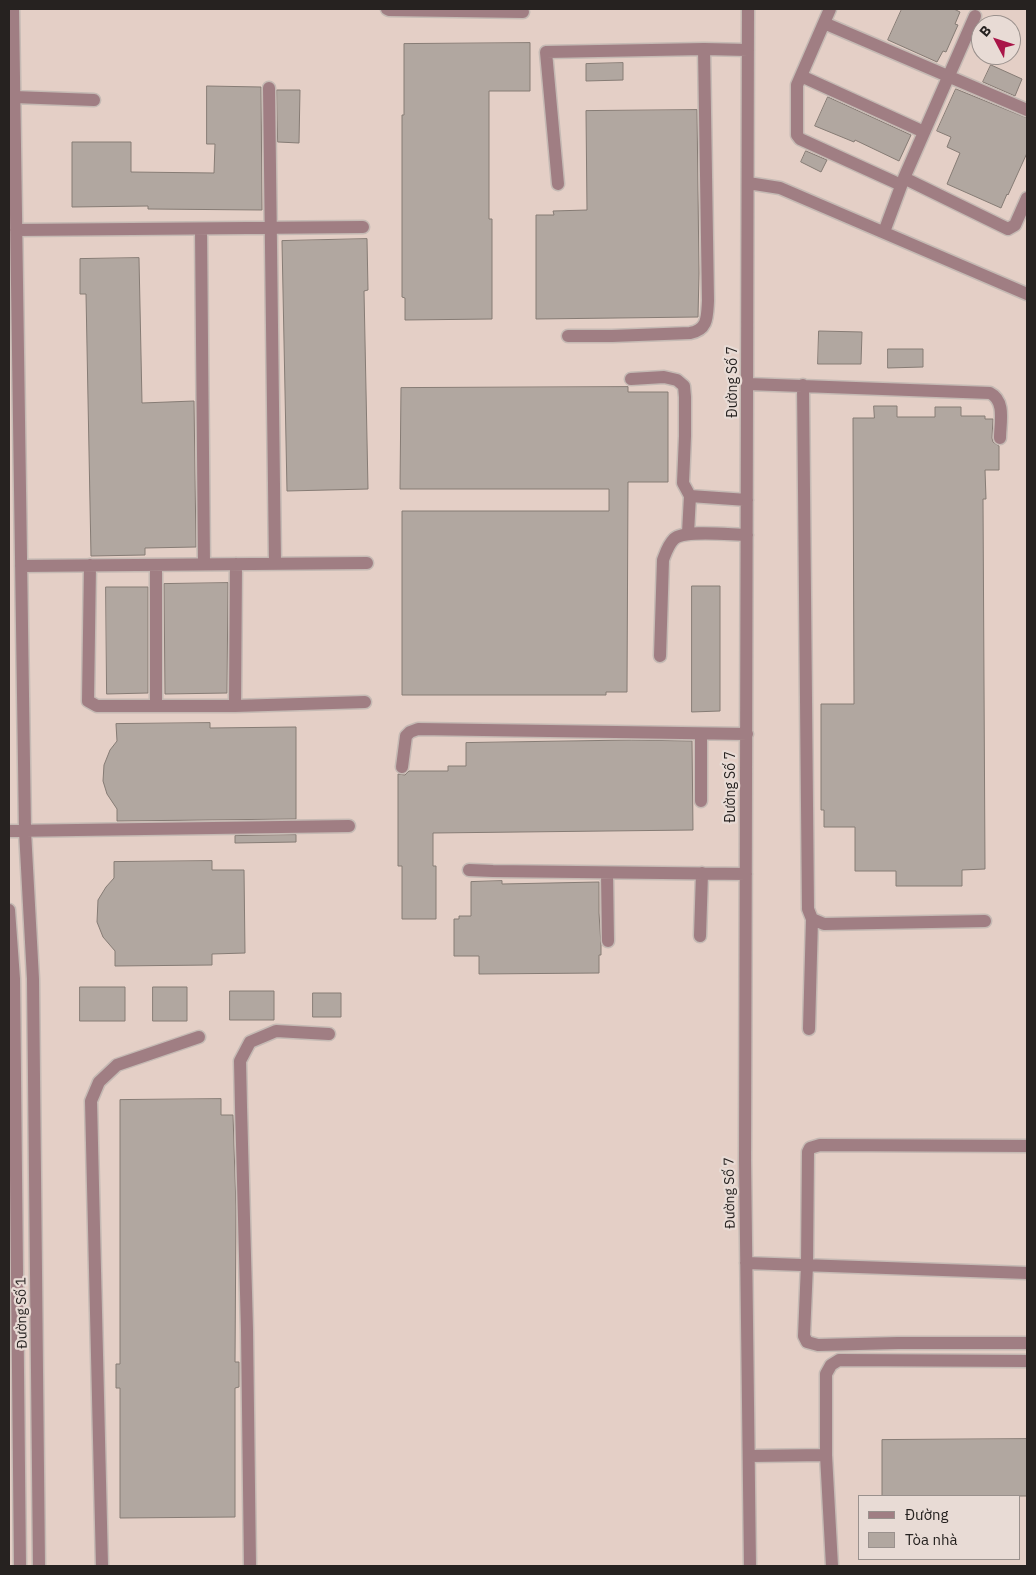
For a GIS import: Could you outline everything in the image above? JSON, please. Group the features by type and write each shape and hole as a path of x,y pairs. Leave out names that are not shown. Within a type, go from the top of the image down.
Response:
{"street":[{"name":"Đường Số 1","path":"13,9 25,831 33,979 39,1566"},
{"path":"387,9 523,12"},
{"name":"Đường Số 7","path":"748,9 745,1159 750,1566"},
{"path":"830,9 797,85 797,136 800,139 902,181 1008,229 1015,225 1027,198"},
{"path":"824,23 1027,110"},
{"path":"884,232 902,181 971,25"},
{"path":"568,336 690,334 698,332 704,327 708,315 708,301 704,49"},
{"path":"558,184 546,52 748,50"},
{"path":"801,76 924,132"},
{"path":"269,88 275,564"},
{"path":"14,97 94,100"},
{"path":"748,183 780,188 1027,294"},
{"path":"16,230 363,227"},
{"path":"201,228 204,564"},
{"path":"631,379 664,377 677,380 684,386 685,436 683,483 690,496 688,533"},
{"path":"748,384 990,393 999,399 1001,405 1000,438"},
{"path":"803,385 808,909 812,919 809,1029"},
{"path":"690,496 747,500"},
{"path":"660,656 663,560 667,547 675,538 688,533 747,535"},
{"path":"21,566 367,563"},
{"path":"235,706 236,564"},
{"path":"90,565 88,701 97,706 235,706 365,702"},
{"path":"156,565 156,706"},
{"path":"402,767 406,736 418,729 746,734"},
{"path":"701,734 701,801"},
{"path":"9,831 349,826"},
{"path":"469,870 746,874"},
{"path":"607,873 608,941"},
{"path":"700,936 702,873"},
{"name":"Đường Số 1","path":"9,910 14,979 12,1109 13,1351 20,1566"},
{"path":"812,919 824,924 985,921"},
{"path":"250,1566 247,1330 240,1061 250,1042 276,1031 328,1034"},
{"path":"102,1566 91,1101 99,1082 117,1065 199,1037"},
{"path":"1027,1146 813,1146 810,1148 808,1152 804,1336 807,1342 818,1345 1027,1343"},
{"path":"746,1263 1027,1273"},
{"path":"832,1566 826,1455 826,1374 831,1365 839,1360 1027,1361"},
{"path":"749,1456 826,1455"}],"shaded area":[{"path":"9,9 1027,9 1027,1566 9,1566"}],"building":[{"path":"902,9 954,9 960,12 955,24 958,25 946,52 943,51 937,62 888,40"},
{"path":"530,43 530,91 489,91 489,219 492,219 492,319 405,320 405,298 402,297 404,44"},
{"path":"623,63 623,80 586,81 586,64"},
{"path":"991,65 1022,79 1015,96 983,82"},
{"path":"207,86 261,87 262,210 148,209 148,206 72,207 72,142 131,142 131,172 214,173 215,144 207,144"},
{"path":"956,89 1027,118 1027,153 1001,208 947,184 960,153 947,147 951,137 937,131"},
{"path":"277,90 300,90 299,143 278,142"},
{"path":"828,97 911,135 899,161 855,140 854,142 815,126"},
{"path":"697,110 698,317 536,319 536,215 554,215 553,211 587,210 586,111"},
{"path":"806,151 827,160 821,172 801,162"},
{"path":"367,239 368,290 364,291 368,489 287,491 282,241"},
{"path":"139,258 142,403 194,401 196,547 145,548 145,555 91,556 86,294 80,294 80,259"},
{"path":"819,331 862,332 861,364 818,364"},
{"path":"888,349 923,349 923,367 888,368"},
{"path":"628,387 628,392 668,392 668,482 628,482 627,692 606,692 606,695 402,695 402,511 609,511 609,489 400,489 401,388"},
{"path":"874,406 897,406 897,417 935,417 935,407 961,407 961,416 985,416 985,419 993,419 992,438 993,442 999,446 999,470 985,470 986,499 983,499 985,869 962,870 962,886 896,886 896,871 855,871 855,827 824,827 824,810 821,810 821,704 854,704 853,418 874,418"},
{"path":"228,583 227,693 165,694 164,584"},
{"path":"692,586 720,586 720,711 692,712"},
{"path":"106,587 148,587 148,693 107,694"},
{"path":"210,723 210,728 296,727 296,819 117,821 117,809 107,794 103,781 104,765 110,750 117,741 116,724"},
{"path":"632,740 692,741 693,830 433,833 433,866 436,866 436,919 402,919 402,866 398,866 398,774 405,775 409,771 448,771 448,766 466,766 466,743"},
{"path":"296,835 296,842 235,843 235,836"},
{"path":"212,861 212,870 244,870 245,953 212,954 212,965 115,966 115,951 103,937 97,922 98,900 114,878 114,862"},
{"path":"502,881 502,884 599,882 601,955 599,955 599,973 479,974 479,956 454,956 454,919 459,919 459,916 471,916 471,882"},
{"path":"80,987 125,987 125,1021 80,1021"},
{"path":"153,987 187,987 187,1021 153,1021"},
{"path":"230,991 274,991 274,1020 230,1020"},
{"path":"313,993 341,993 341,1017 313,1017"},
{"path":"221,1099 221,1115 233,1115 236,1207 235,1362 239,1362 239,1387 235,1388 235,1517 120,1518 120,1388 116,1388 116,1364 120,1364 120,1100"},
{"path":"1027,1439 1027,1496 882,1495 882,1440"}]}
